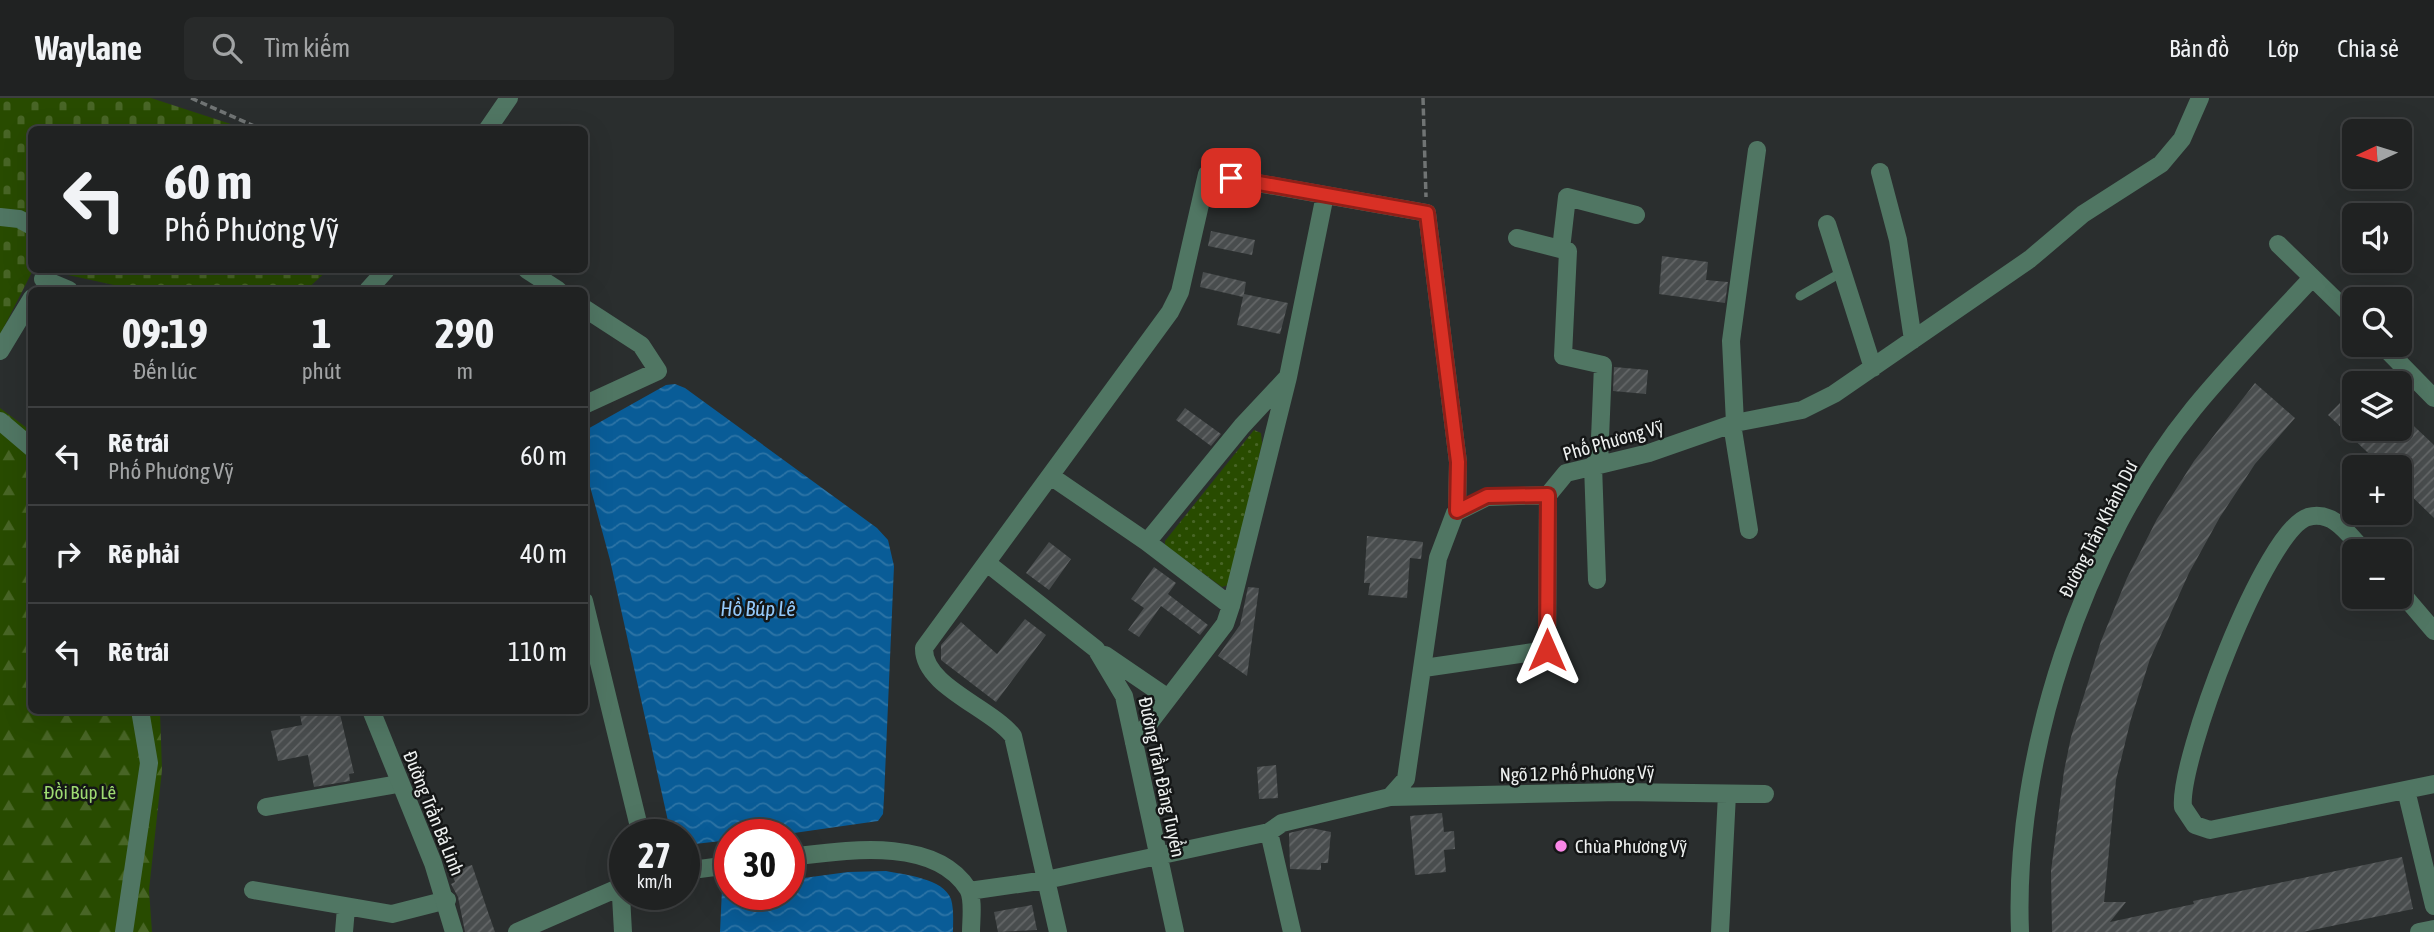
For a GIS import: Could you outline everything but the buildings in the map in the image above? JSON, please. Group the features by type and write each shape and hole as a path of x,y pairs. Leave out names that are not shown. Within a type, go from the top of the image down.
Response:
{"street":[{"path":"490,126 509,98"},
{"name":"Phố Phương Vỹ","path":"1548,495 1566,473 1649,453 1733,424 1802,410 1834,394 2030,259 2083,214 2161,163 2182,139 2200,98"},
{"path":"1749,530 1733,424 1731,341 1757,150"},
{"path":"1880,172 1898,240 1913,340"},
{"path":"1058,932 1013,736 997,720 932,675 923,659 924,648 1052,477 1170,312 1180,292 1208,174 1427,213 1458,462 1457,511"},
{"path":"1134,743 1225,624 1288,377 1325,195"},
{"path":"1561,249 1567,197 1636,215"},
{"path":"0,217 19,219 28,224"},
{"path":"1827,224 1844,270 1873,368"},
{"path":"1517,238 1568,251 1563,356 1603,365 1596,464 1597,580"},
{"path":"2278,244 2342,307"},
{"path":"371,287 383,273"},
{"path":"532,273 553,287"},
{"name":"Đường Trần Khánh Dư","path":"2020,932 2025,807 2056,674 2091,582 2134,499 2193,409 2312,278"},
{"path":"42,280 61,287"},
{"path":"0,351 28,305"},
{"path":"588,311 641,345 658,371 588,403"},
{"path":"2394,357 2434,398"},
{"path":"1147,542 1242,426 1288,377"},
{"path":"0,421 28,445"},
{"path":"1052,477 1147,542 1231,606"},
{"path":"970,891 1046,880 1269,832 1282,823 1390,797 1406,779 1438,558 1451,518 1457,511 1487,496 1548,495 1547,650 1423,668"},
{"path":"2352,539 2338,524 2326,517 2306,518 2293,529 2247,606 2219,668 2192,752 2183,807 2195,825 2210,830 2434,784"},
{"name":"Đường Trần Đăng Tuyển","path":"987,564 1096,649 1124,696 1175,932"},
{"path":"2412,605 2434,631"},
{"path":"588,617 637,819"},
{"path":"1096,649 1168,698"},
{"path":"124,932 149,763 141,714"},
{"name":"Đường Trần Bá Linh","path":"372,714 447,900 454,932"},
{"path":"267,807 398,784"},
{"path":"2406,790 2434,906"},
{"name":"Ngõ 12 Phố Phương Vỹ","path":"1390,797 1620,792 1765,794"},
{"path":"1720,932 1727,794"},
{"path":"1269,832 1292,932"},
{"path":"805,856 865,849 923,857 953,872 970,891 971,932"},
{"path":"253,890 346,908 391,923 447,900"},
{"path":"517,932 609,893"},
{"path":"344,932 346,908"},
{"path":"622,910 623,932"},
{"path":"2419,932 2434,929"}],"lane":[{"path":"1800,296 1844,270"}],"path":[{"path":"191,98 254,126"},
{"path":"1423,98 1427,213"}],"green space":[{"path":"0,98 151,98 237,126 28,126 28,273 31,273 0,335"},
{"path":"59,273 325,273 309,287 123,287"},
{"name":"Đồi Búp Lê","path":"0,408 28,429 28,714 160,714 162,770 149,890 152,932 0,932"},
{"path":"1254,430 1261,433 1262,443 1232,573 1228,585 1222,587 1165,545 1165,541"}],"water":[{"name":"Hồ Búp Lê","path":"675,384 685,388 877,528 888,540 894,566 883,814 878,821 805,831 805,819 714,819 714,842 700,843 700,819 668,819 610,560 588,479 588,429 666,385"},
{"path":"886,871 923,879 940,886 951,899 953,932 720,932 721,910 805,910 805,878 848,872"}],"place":[{"name":"Chùa Phương Vỹ","path":"1561,846"}],"route":[{"path":"1231,178 1427,213 1458,462 1457,511 1487,496 1548,495 1547,650"}]}
